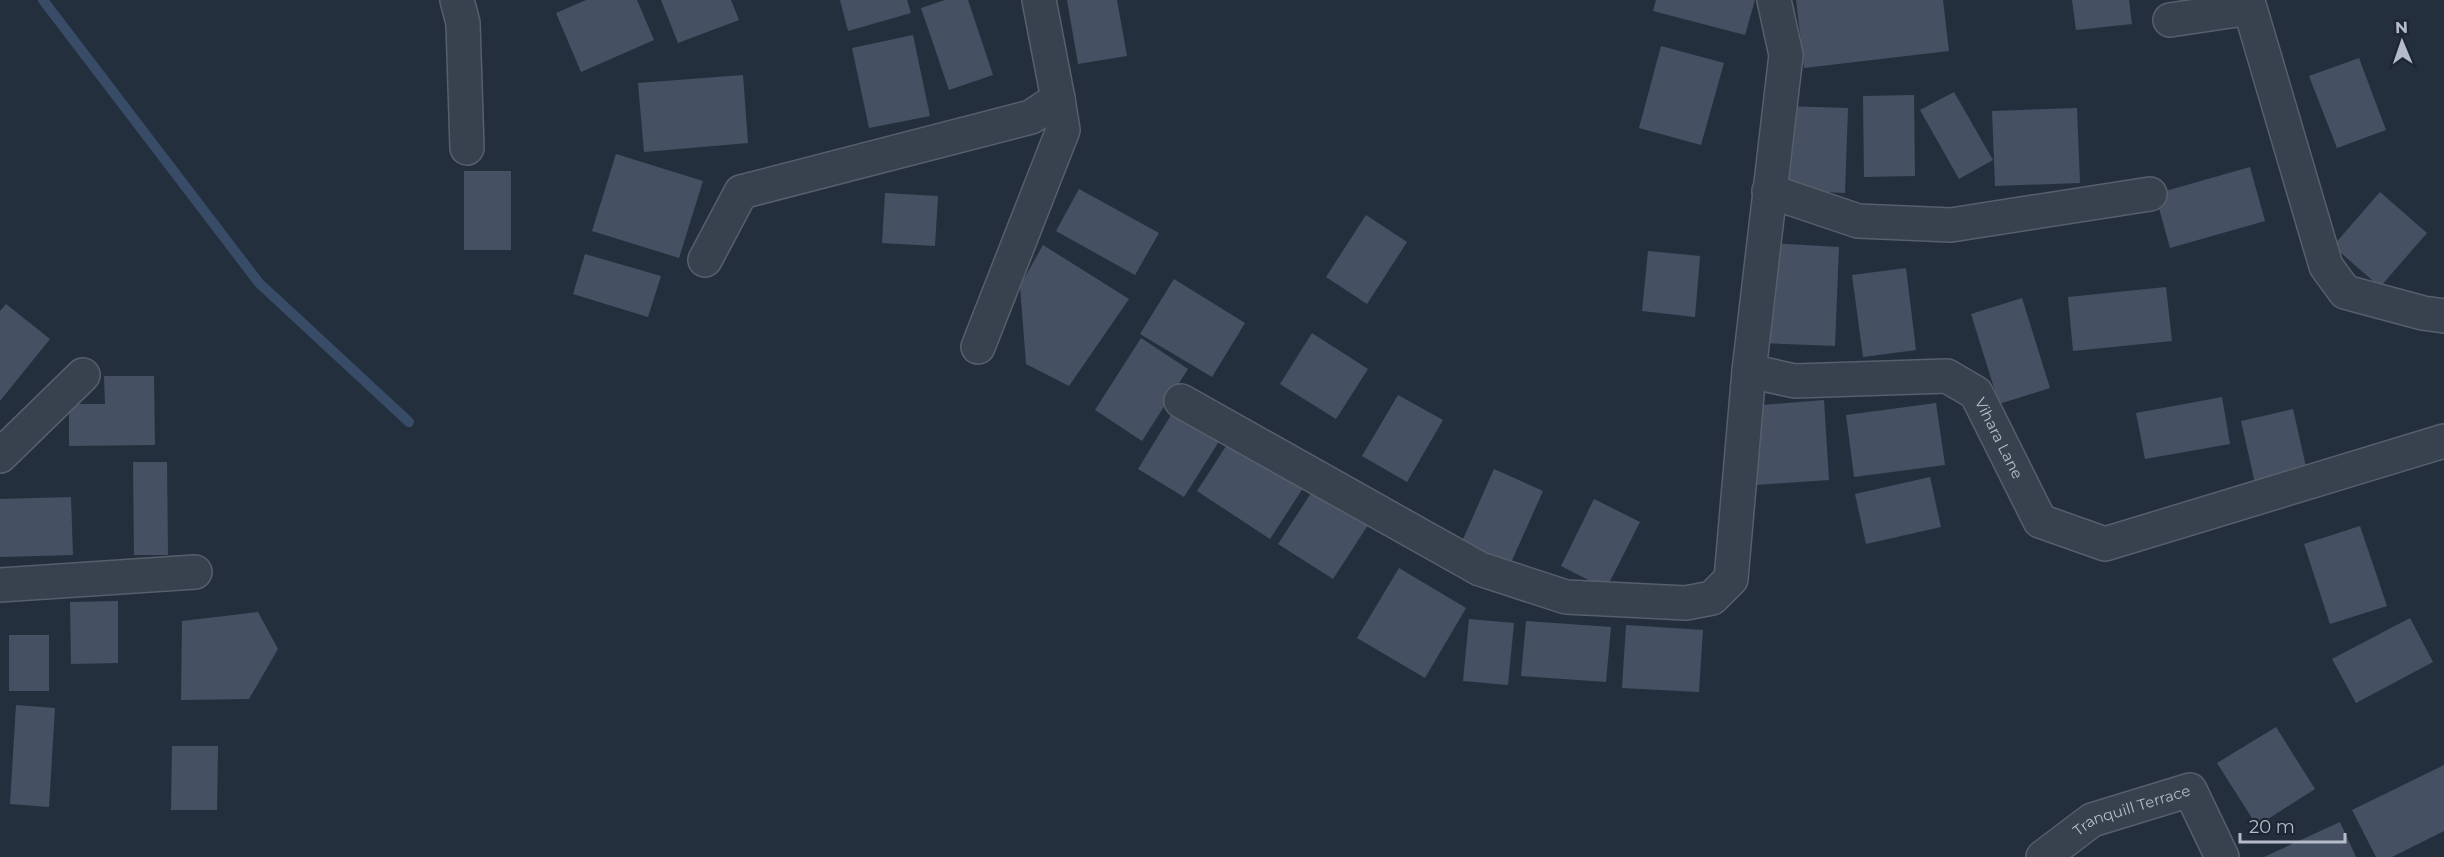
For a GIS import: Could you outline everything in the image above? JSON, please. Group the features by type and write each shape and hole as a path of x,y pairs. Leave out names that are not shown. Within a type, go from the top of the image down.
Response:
{"street":[{"path":"457,0 463,23 466,148"},
{"path":"978,347 1063,130 1039,0"},
{"path":"1181,401 1480,568 1566,597 1686,603 1712,598 1731,579 1749,371 1786,55 1774,0"},
{"path":"2170,20 2250,8 2326,266 2345,291 2423,313 2444,316"},
{"path":"705,260 741,192 1031,117 1058,99"},
{"path":"1769,191 1858,221 1951,225 2150,194"},
{"name":"Vihara Lane","path":"1749,371 1795,381 1947,376 1976,393 2040,522 2105,544 2444,441"},
{"path":"0,456 83,375"},
{"path":"0,585 195,572"},
{"name":"Tranquill Terrace","path":"2043,857 2092,820 2190,790 2222,857"}],"building":[{"path":"586,0 637,0 654,40 581,72 556,13"},
{"path":"661,0 731,0 739,20 678,43"},
{"path":"840,0 907,0 911,13 848,31"},
{"path":"945,0 968,0 993,75 949,90 921,8"},
{"path":"1067,0 1117,0 1127,56 1078,64"},
{"path":"1656,0 1755,0 1745,35 1653,11"},
{"path":"1796,0 1943,0 1949,51 1804,68"},
{"path":"2072,0 2129,0 2132,24 2076,30"},
{"path":"913,35 930,116 869,128 852,48"},
{"path":"1661,46 1724,63 1701,145 1639,128"},
{"path":"2359,58 2386,130 2337,148 2309,76"},
{"path":"743,75 748,143 644,152 638,83"},
{"path":"1954,92 1993,160 1959,179 1920,110"},
{"path":"1914,95 1915,176 1864,177 1863,96"},
{"path":"1781,106 1848,108 1845,193 1777,190"},
{"path":"2077,108 2080,183 1995,186 1992,111"},
{"path":"616,154 703,181 679,258 592,231"},
{"path":"2250,167 2265,221 2170,248 2155,194"},
{"path":"464,171 511,171 511,250 464,250"},
{"path":"1079,189 1159,233 1135,275 1056,231"},
{"path":"2380,192 2427,233 2380,287 2333,246"},
{"path":"885,193 938,196 935,246 882,243"},
{"path":"1366,215 1407,242 1367,304 1326,277"},
{"path":"1767,243 1839,247 1835,346 1762,343"},
{"path":"1043,245 1129,299 1069,386 1026,364 1020,286"},
{"path":"1648,251 1700,256 1695,317 1642,311"},
{"path":"585,254 661,276 648,317 573,294"},
{"path":"1906,268 1916,350 1863,357 1852,275"},
{"path":"1174,279 1245,323 1212,377 1140,334"},
{"path":"2166,287 2172,341 2073,351 2068,297"},
{"path":"2022,298 2050,388 1999,404 1971,314"},
{"path":"6,304 50,339 0,401 0,311"},
{"path":"1312,333 1368,369 1336,419 1280,384"},
{"path":"1141,338 1188,369 1142,441 1095,410"},
{"path":"104,376 154,376 155,445 69,446 69,404 105,404"},
{"path":"1398,395 1443,420 1407,482 1362,456"},
{"path":"2222,397 2230,444 2145,459 2136,413"},
{"path":"1824,400 1829,480 1756,485 1750,406"},
{"path":"1936,403 1945,465 1854,477 1846,415"},
{"path":"1176,407 1223,435 1184,497 1138,469"},
{"path":"2293,409 2309,480 2257,492 2241,421"},
{"path":"1232,437 1305,485 1270,539 1197,491"},
{"path":"133,462 167,462 168,555 134,555"},
{"path":"1494,469 1543,491 1505,576 1456,555"},
{"path":"1930,477 1941,527 1866,544 1855,494"},
{"path":"1315,487 1370,522 1333,579 1278,544"},
{"path":"71,497 73,555 0,557 0,499"},
{"path":"1594,499 1640,522 1606,589 1561,566"},
{"path":"2360,526 2387,606 2330,624 2304,544"},
{"path":"1399,568 1466,608 1425,678 1357,638"},
{"path":"118,601 118,663 71,664 70,602"},
{"path":"258,612 278,649 249,699 181,700 182,621"},
{"path":"2410,618 2433,662 2356,703 2332,659"},
{"path":"1469,619 1514,623 1508,685 1463,681"},
{"path":"1526,621 1611,627 1606,682 1521,676"},
{"path":"1626,625 1703,630 1699,692 1622,688"},
{"path":"9,635 49,635 49,691 9,691"},
{"path":"16,705 55,708 49,807 10,804"},
{"path":"2276,727 2315,789 2257,826 2217,763"},
{"path":"172,746 218,746 217,810 171,810"},
{"path":"2444,765 2444,831 2392,857 2376,857 2352,810"},
{"path":"2340,822 2356,857 2264,857"}],"waterway":[{"path":"43,0 259,283 409,422"}]}
